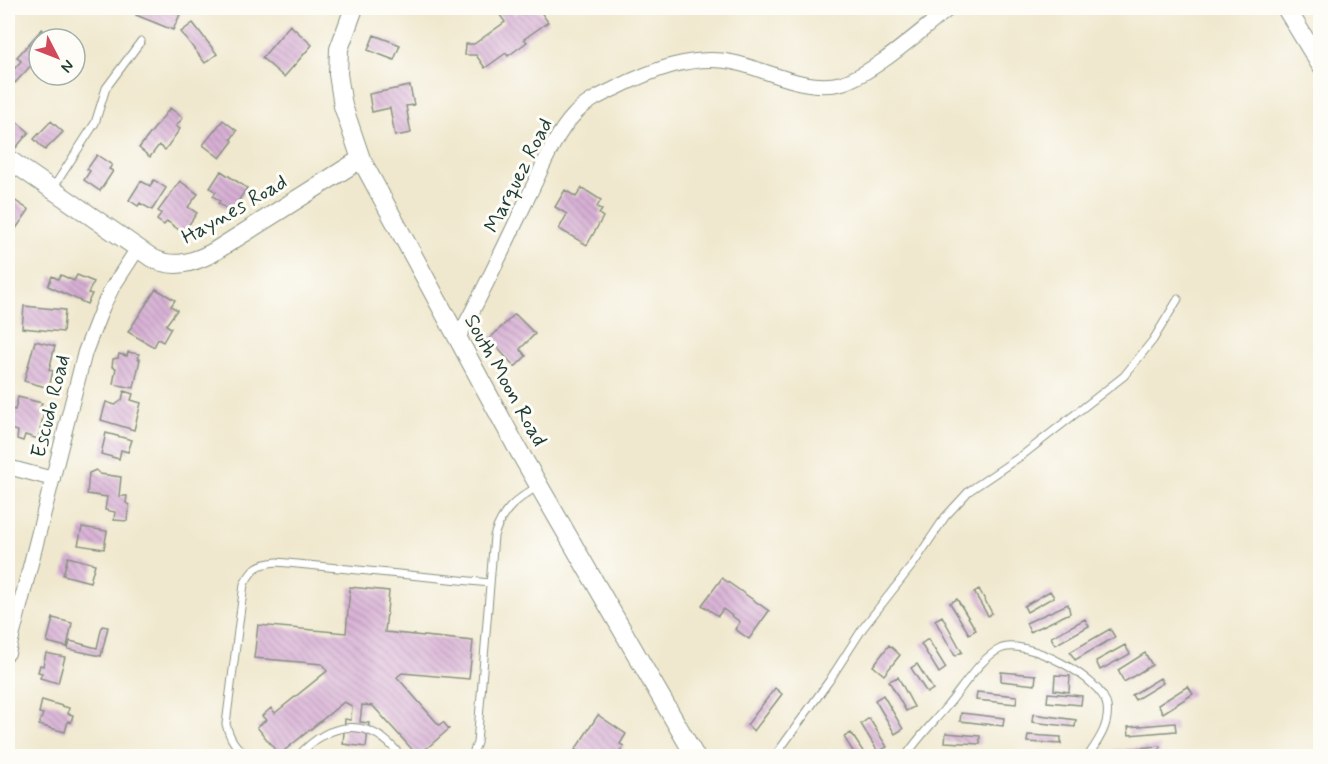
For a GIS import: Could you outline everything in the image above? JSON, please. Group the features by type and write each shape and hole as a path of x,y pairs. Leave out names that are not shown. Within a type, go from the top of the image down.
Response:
{"street":[{"name":"South Moon Road","path":"354,8 339,49 338,74 343,106 361,159 539,485 695,756"},
{"name":"Marquez Road","path":"458,338 477,304 538,175 565,126 581,107 624,84 661,69 698,60 730,62 801,82 826,86 841,83 870,70 950,8"},
{"path":"1286,8 1320,64"},
{"name":"Haynes Road","path":"8,159 138,249 163,263 187,263 199,260 361,159"},
{"name":"Escudo Road","path":"8,653 88,344 112,288 138,249"},
{"path":"8,466 53,479"}],"lane":[{"path":"52,190 94,123 106,88 141,41"},
{"path":"775,756 829,681 863,628 914,563 945,517 969,491 1024,454 1124,376 1153,340 1178,299"},
{"path":"472,756 477,743 494,536 498,522 518,500 539,485"},
{"path":"248,756 230,740 226,724 244,584 254,567 277,562 490,583"},
{"path":"906,756 983,662 999,649 1009,646 1055,658 1082,675 1094,686 1107,704 1103,734 1088,756"},
{"path":"298,756 328,731 342,728 375,732 401,756"}],"building":[{"path":"139,8 159,12 161,8 182,10 173,30 136,15"},
{"path":"510,8 515,14 525,8 538,8 548,22 524,39 527,42 508,56 506,53 485,68 476,55 465,55 466,44 474,44 505,22 497,11"},
{"path":"193,23 217,54 205,63 181,32"},
{"path":"290,25 312,45 284,77 262,58"},
{"path":"374,35 400,45 394,60 368,50"},
{"path":"27,46 27,70 15,83 8,76 21,61 17,57"},
{"path":"410,86 414,105 406,106 411,133 395,136 390,108 372,112 369,94"},
{"path":"170,108 183,118 176,126 180,129 165,150 159,145 150,157 139,148"},
{"path":"223,120 237,131 231,139 233,141 220,158 203,145"},
{"path":"16,121 29,132 15,149 8,142 8,131"},
{"path":"51,121 63,132 45,150 34,139"},
{"path":"97,155 112,165 109,169 113,171 100,191 84,180 90,171 87,169"},
{"path":"221,171 247,188 233,209 229,206 227,209 218,203 220,201 213,196 216,192 210,188"},
{"path":"154,180 166,188 152,210 140,203 138,206 129,200 141,181 150,186"},
{"path":"180,181 198,194 188,207 197,213 183,233 167,221 164,225 157,220 161,213 158,211"},
{"path":"582,188 601,200 597,207 602,210 599,214 603,217 587,245 559,229 567,214 555,207 565,190 576,197"},
{"path":"8,196 29,210 15,230 8,225"},
{"path":"61,275 74,281 77,275 94,282 88,293 92,294 87,304 48,286 52,276 58,279"},
{"path":"156,289 175,300 171,306 177,310 166,325 171,328 163,342 158,339 154,347 128,332"},
{"path":"24,306 65,310 63,332 22,328"},
{"path":"515,314 535,334 520,349 526,356 515,367 489,339"},
{"path":"35,341 55,346 49,370 53,371 49,388 24,381"},
{"path":"128,352 139,354 138,359 140,359 134,388 113,384 116,368 112,367 113,359 118,358 119,354 127,356"},
{"path":"124,391 133,394 131,400 141,403 134,430 101,420 106,402 115,405 122,400"},
{"path":"18,397 42,403 39,411 44,413 38,439 25,435 23,441 17,439 18,431 8,429 8,408 15,410"},
{"path":"106,433 132,440 128,452 121,450 119,459 101,454"},
{"path":"96,470 100,474 121,477 119,496 127,496 126,503 129,505 127,521 114,520 115,512 105,510 107,497 87,494 89,473"},
{"path":"82,527 107,531 104,549 78,545"},
{"path":"68,557 95,564 90,582 63,575"},
{"path":"722,578 769,611 749,639 735,629 740,622 723,609 718,616 702,605"},
{"path":"350,587 389,591 385,632 473,641 469,679 402,673 397,677 439,725 443,722 449,729 418,756 373,706 362,705 360,722 369,723 366,747 343,744 345,719 351,720 352,706 344,702 279,755 257,727 266,720 262,716 271,708 275,713 327,671 322,664 254,658 258,625 346,633"},
{"path":"979,589 992,613 988,616 974,592"},
{"path":"1050,591 1054,597 1027,612 1024,606"},
{"path":"957,599 976,630 969,634 950,603"},
{"path":"1068,604 1070,613 1030,632 1026,623"},
{"path":"942,616 962,652 955,656 935,620"},
{"path":"53,618 72,623 67,647 47,642"},
{"path":"1085,619 1089,626 1055,645 1051,637"},
{"path":"102,626 108,627 101,656 68,649 70,641 97,648"},
{"path":"1110,629 1115,637 1075,660 1070,652"},
{"path":"928,639 946,668 939,673 921,644"},
{"path":"889,645 900,655 884,675 873,666"},
{"path":"1125,645 1130,654 1100,670 1096,661"},
{"path":"46,653 65,657 58,683 40,678 42,673 38,672 40,665 43,666"},
{"path":"1145,653 1152,665 1124,682 1118,670"},
{"path":"917,664 933,689 927,693 911,668"},
{"path":"1001,672 1036,675 1035,685 1001,681"},
{"path":"1055,675 1070,676 1069,692 1054,690"},
{"path":"898,677 914,707 906,711 889,681"},
{"path":"1160,678 1163,683 1135,700 1132,695"},
{"path":"1188,686 1193,694 1163,713 1158,705"},
{"path":"775,688 782,694 754,731 747,725"},
{"path":"977,692 1017,696 1016,704 976,700"},
{"path":"1048,693 1082,696 1081,705 1047,702"},
{"path":"883,695 903,729 895,734 875,700"},
{"path":"42,700 69,708 68,714 73,715 71,722 68,721 65,732 39,725 43,714 39,713"},
{"path":"961,713 1004,718 1003,726 960,721"},
{"path":"1033,714 1076,720 1075,727 1032,722"},
{"path":"598,715 626,734 620,744 624,746 617,756 585,756 575,750"},
{"path":"869,718 887,747 878,752 861,724"},
{"path":"1175,723 1176,731 1129,735 1128,727"},
{"path":"851,733 866,756 856,756 844,737"},
{"path":"946,733 980,736 980,744 945,742"},
{"path":"1028,735 1061,737 1061,744 1027,742"},
{"path":"1160,746 1160,754 1114,756 1114,750"}]}
